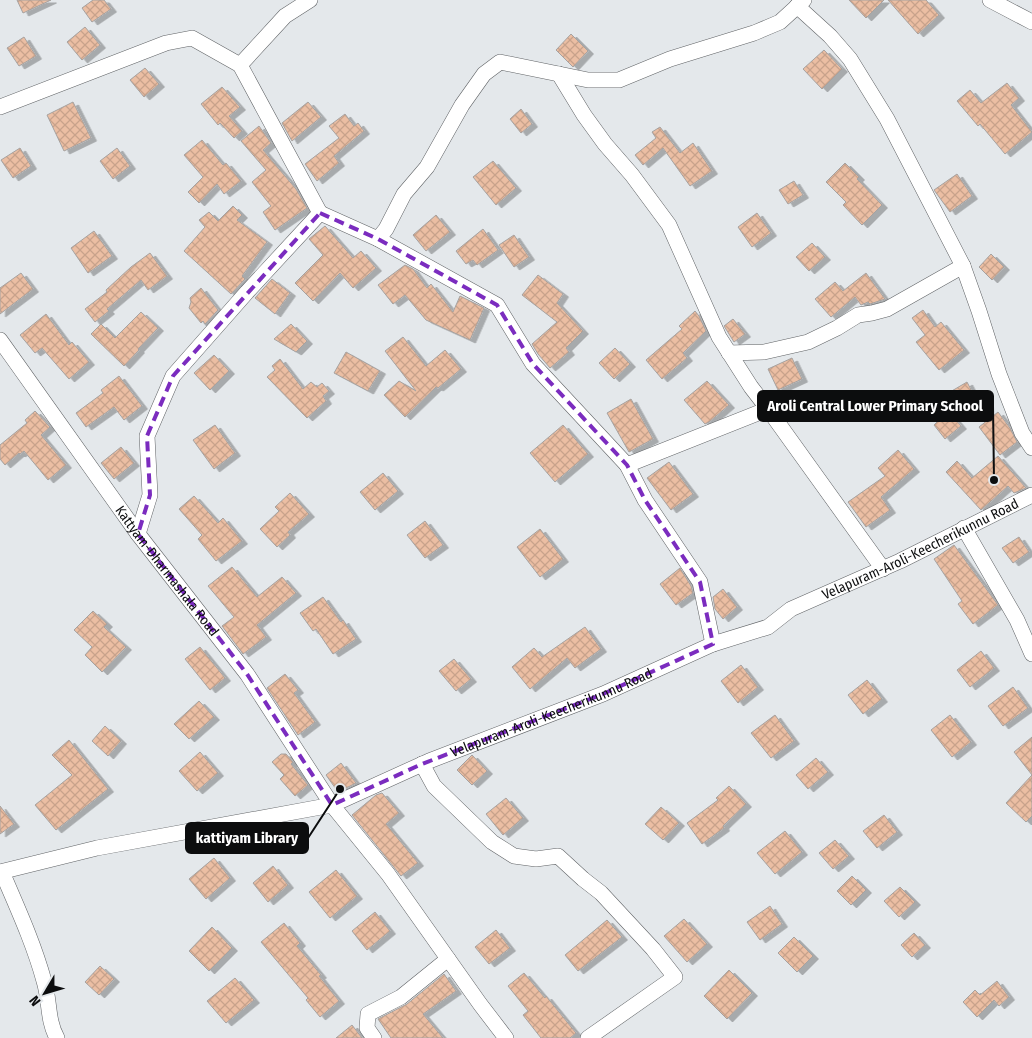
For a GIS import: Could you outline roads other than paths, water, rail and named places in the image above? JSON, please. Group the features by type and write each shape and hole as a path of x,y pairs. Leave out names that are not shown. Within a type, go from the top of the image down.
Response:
{"street":[{"path":"240,65 285,16 310,0"},
{"path":"990,0 1032,22"},
{"path":"378,239 386,229 404,194 427,167 462,105 484,74 500,62 588,80 619,80 670,59 754,33 780,22 801,3 850,60 887,119 963,266 980,311 1002,382 1022,433 1032,448"},
{"path":"0,107 166,43 192,38 240,65 320,213 378,239 497,305 533,364 627,465 645,500 700,582 713,644"},
{"path":"560,74 584,115 605,144 632,175 669,226 719,337 751,387 883,568"},
{"path":"138,534 150,495 147,436 173,376 320,213"},
{"path":"729,353 764,352 808,342 858,315 872,314 887,309 963,266"},
{"name":"Kattyam-Dharmashala Road","path":"0,340 138,534 247,674 332,805"},
{"path":"627,465 768,409"},
{"name":"Velapuram-Aroli-Keecherikunnu Road","path":"1,872 96,848 332,805 422,764 602,694 713,644 768,626 791,609 883,568 1032,495"},
{"path":"964,528 1017,620 1032,654"},
{"path":"422,764 434,786 492,842 514,856 536,859 558,856 601,893 653,949 675,976 588,1038"},
{"path":"332,805 388,874 506,1038"},
{"path":"1,872 21,916 45,982 50,1018 57,1038"},
{"path":"374,1038 367,1028 368,1014 401,997 448,959"}],"place":[{"name":"Aroli Central Lower Primary School","path":"994,480"},
{"name":"kattiyam Library","path":"340,789"}]}
